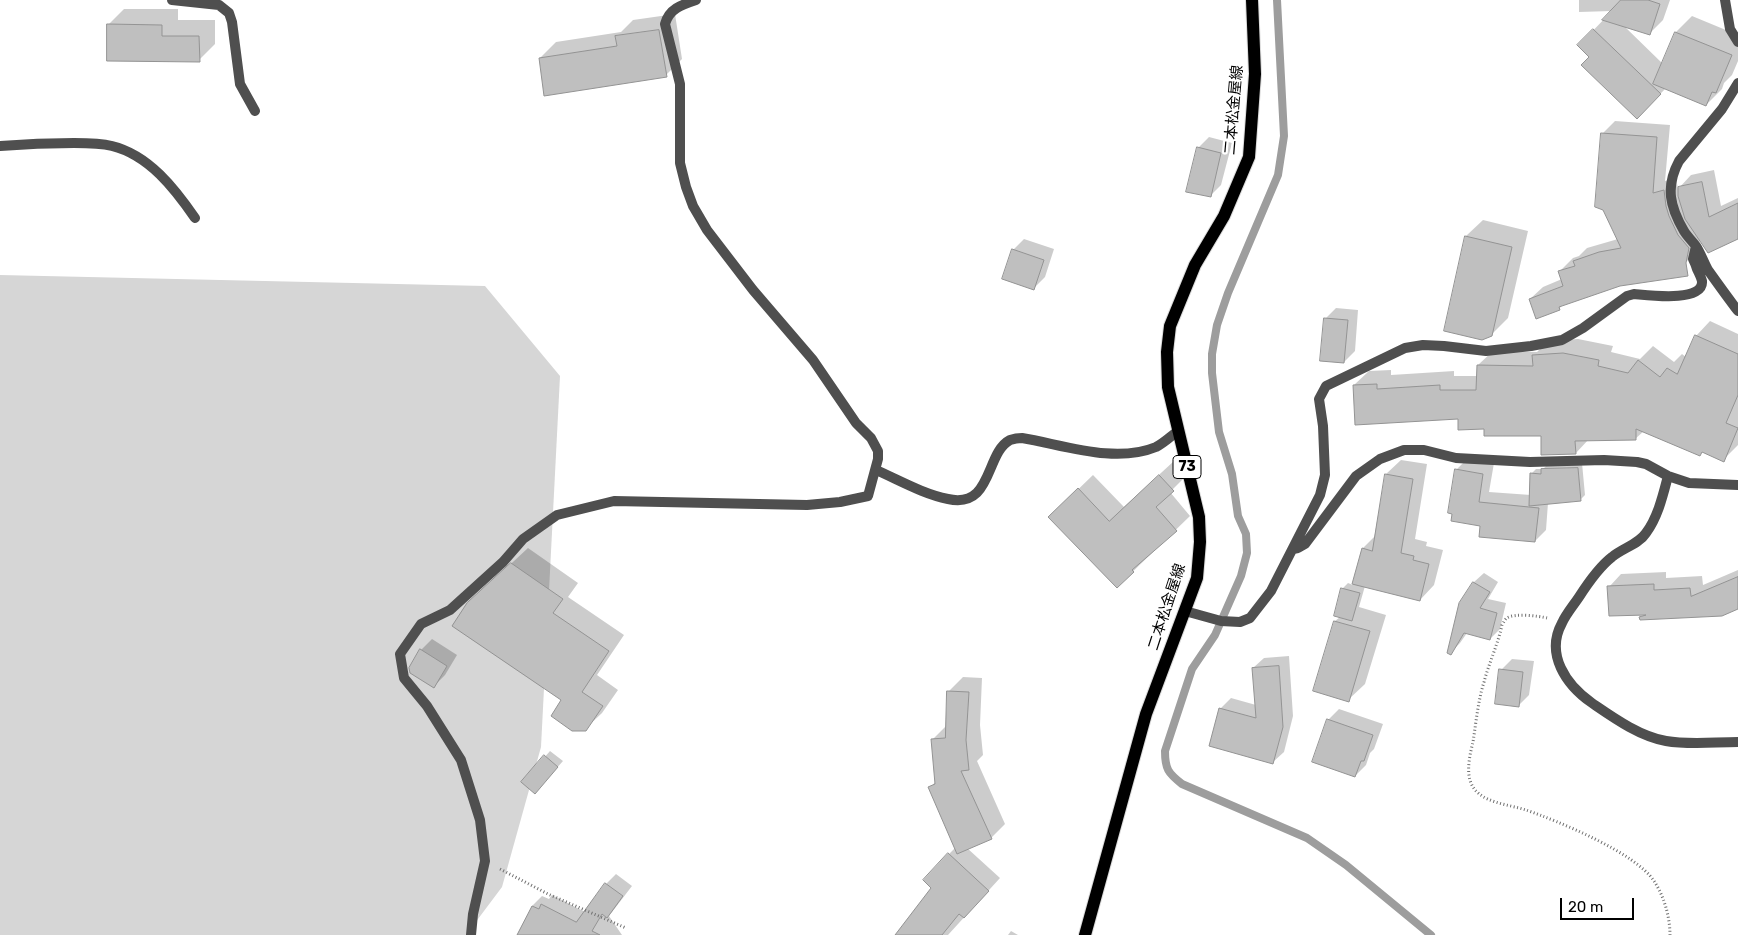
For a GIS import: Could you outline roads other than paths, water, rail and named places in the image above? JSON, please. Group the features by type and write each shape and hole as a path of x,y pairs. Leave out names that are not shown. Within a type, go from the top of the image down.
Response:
{"main road":[{"name":"二本松金屋線","path":"1085,935 1146,714 1196,578 1200,542 1199,518 1168,387 1167,352 1170,326 1195,265 1224,216 1249,156 1255,74 1252,0"}],"street":[{"path":"172,0 219,5 229,13 232,22 240,84 254,111"},
{"path":"471,935 473,914 485,861 480,820 461,760 427,706 404,678 400,654 421,624 450,610 503,562 523,539 558,515 614,501 807,505 840,502 868,496 876,470 878,451 871,438 856,423 813,360 753,290 707,230 693,206 680,162 680,84 665,24 667,16 671,11 696,0"},
{"path":"1725,0 1730,29 1738,42"},
{"path":"1738,83 1722,109 1674,170 1670,196 1673,209 1685,232 1696,246 1708,269 1738,311"},
{"path":"0,146 40,143 113,146 131,154 156,172 175,189 195,218"},
{"path":"1185,611 1233,623 1240,622 1250,618 1271,591 1320,494 1325,474 1323,426 1319,399 1326,386 1406,348 1423,345 1444,346 1486,352 1532,346 1562,340 1583,328 1627,296 1634,294 1676,296 1694,293 1699,290 1702,281 1693,259 1696,246"},
{"path":"876,470 949,500 964,499 972,496 986,481 996,456 1010,440 1022,438 1093,453 1135,453 1157,446 1178,431"},
{"path":"1293,549 1305,544 1356,476 1380,459 1404,450 1424,450 1456,458 1530,462 1604,460 1630,462 1646,464 1668,476 1689,483 1738,485 1738,476"},
{"path":"1668,476 1659,506 1646,534 1606,563 1586,586 1562,623 1556,639 1557,660 1562,672 1570,683 1586,699 1636,730 1664,741 1685,743 1738,742"}],"waterway":[{"path":"1277,0 1284,136 1278,175 1228,293 1217,325 1212,354 1212,373 1219,432 1232,474 1238,516 1246,534 1247,553 1241,576 1215,635 1192,669 1165,751 1166,762 1170,773 1182,784 1307,838 1346,865 1431,935"}]}
